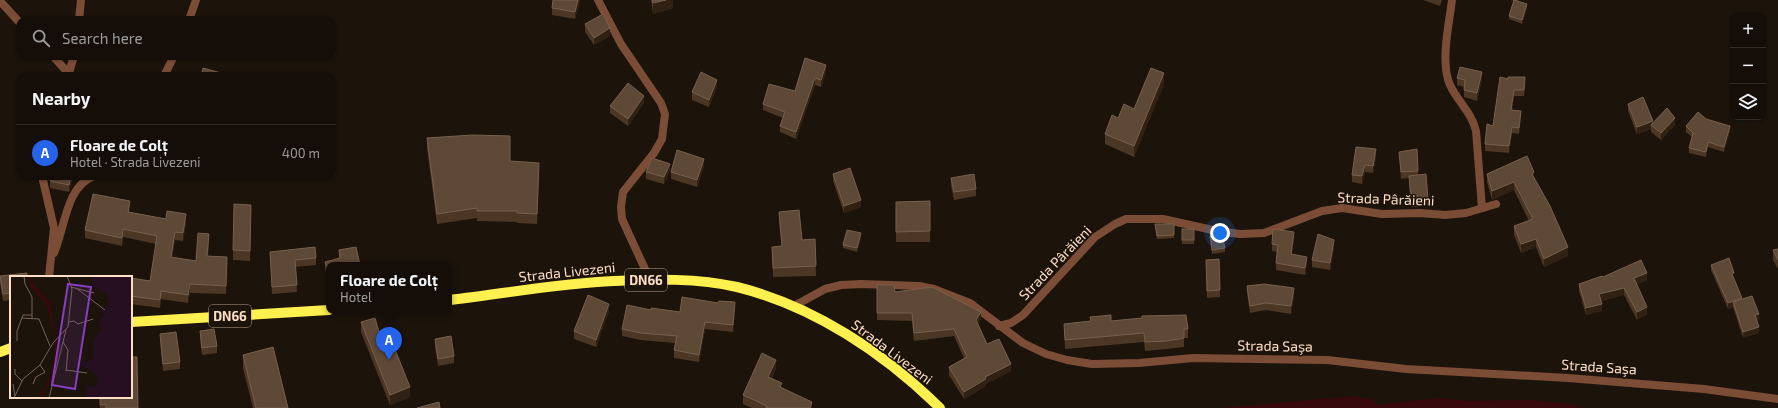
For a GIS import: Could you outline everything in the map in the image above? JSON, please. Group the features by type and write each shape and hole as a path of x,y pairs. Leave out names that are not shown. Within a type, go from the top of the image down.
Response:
{"main road":[{"name":"Strada Livezeni","path":"452,300 572,284 650,280 698,281 736,287 768,296 794,306 854,339 888,364 940,408"},
{"name":"DN66","path":"132,322 326,310"},
{"path":"0,352 10,348"}],"street":[{"path":"79,16 81,0"},
{"path":"190,16 196,0"},
{"path":"598,0 621,44 661,103 665,114 662,139 654,153 623,192 621,207 622,219 650,280"},
{"path":"1452,0 1446,52 1447,70 1450,85 1474,121 1482,208"},
{"path":"0,1 16,19"},
{"path":"56,60 66,72"},
{"path":"69,72 73,60"},
{"path":"166,72 172,60"},
{"path":"43,180 54,228 49,276"},
{"path":"51,262 59,242 72,196 78,186 86,180"},
{"name":"Strada Pârăieni","path":"999,326 1011,323 1022,315 1095,237 1126,219 1163,219 1216,231 1240,234 1264,233 1322,211 1342,208 1382,214 1420,213 1445,215 1466,213 1496,204"},
{"name":"Strada Saşa","path":"794,306 825,289 841,285 861,284 919,286 953,295 970,303 1023,343 1046,354 1067,360 1092,364 1139,363 1193,358 1327,360 1406,369 1568,378 1704,388 1778,399"}],"shaded area":[{"path":"1355,396 1371,399 1379,405 1435,398 1466,401 1529,400 1570,404 1582,408 1220,408"}],"building":[{"path":"553,0 578,0 575,12 552,8"},
{"path":"652,0 666,0 653,3"},
{"path":"1514,0 1527,4 1522,20 1509,16"},
{"path":"603,14 610,28 594,38 585,24"},
{"path":"805,58 826,65 821,80 815,78 796,132 780,126 785,112 763,104 769,84 795,91"},
{"path":"1460,67 1482,72 1477,93 1464,90 1465,80 1457,78"},
{"path":"203,68 217,72 202,72"},
{"path":"1151,68 1164,73 1134,146 1105,134 1112,115 1118,118 1124,104 1134,109"},
{"path":"701,72 717,80 709,100 692,92"},
{"path":"1500,77 1508,79 1508,77 1525,77 1524,90 1514,90 1511,110 1521,111 1519,128 1512,127 1509,146 1485,144 1487,124 1493,126"},
{"path":"628,83 644,96 628,119 610,106"},
{"path":"1643,97 1653,121 1637,127 1628,104"},
{"path":"1667,108 1675,118 1661,133 1651,125"},
{"path":"1698,112 1706,119 1730,126 1724,147 1708,142 1706,152 1689,148 1693,133 1686,126"},
{"path":"472,135 510,136 510,161 539,163 537,214 517,213 517,211 477,211 477,208 437,214 427,138"},
{"path":"1356,147 1376,149 1373,166 1365,165 1362,176 1352,175"},
{"path":"1417,149 1418,171 1401,172 1399,152"},
{"path":"677,150 704,159 697,180 671,172"},
{"path":"1527,156 1534,172 1532,174 1550,206 1568,247 1544,259 1536,239 1521,244 1514,226 1533,219 1514,182 1492,191 1487,174"},
{"path":"652,158 670,164 664,177 646,172"},
{"path":"850,168 861,200 844,206 833,174"},
{"path":"974,174 976,189 954,192 951,178"},
{"path":"1426,174 1428,199 1411,200 1409,176"},
{"path":"50,180 70,180 69,185"},
{"path":"93,194 130,201 128,212 166,219 167,211 186,214 183,233 175,232 171,257 196,261 198,233 209,234 207,256 227,257 226,286 190,284 188,295 161,291 160,300 132,296 132,278 150,281 157,236 123,229 122,238 85,230"},
{"path":"930,201 930,231 896,232 896,202"},
{"path":"234,204 251,205 250,251 233,250"},
{"path":"799,210 802,240 815,239 816,266 773,268 772,247 782,246 779,212"},
{"path":"1155,224 1174,224 1174,235 1157,236"},
{"path":"1182,229 1194,229 1194,240 1182,240"},
{"path":"1273,229 1294,232 1291,254 1307,257 1305,268 1276,263 1278,245 1272,244"},
{"path":"847,230 861,233 857,248 843,245"},
{"path":"1318,234 1334,240 1330,263 1312,260"},
{"path":"1222,235 1225,248 1212,250 1210,236"},
{"path":"315,247 316,258 295,260 297,285 272,287 270,252"},
{"path":"356,247 359,262 326,262 326,266 325,262 340,258 339,250"},
{"path":"1778,249 1778,260 1773,250"},
{"path":"1729,258 1734,273 1732,274 1742,298 1728,303 1711,265"},
{"path":"1219,259 1220,290 1207,291 1206,260"},
{"path":"1641,260 1647,273 1634,278 1647,307 1637,312 1624,288 1599,294 1602,304 1586,308 1579,284 1602,276 1603,277"},
{"path":"27,273 27,276 10,276 10,293 3,294 0,276"},
{"path":"1264,284 1294,288 1291,306 1266,303 1250,306 1247,286"},
{"path":"877,285 894,285 895,292 932,287 981,312 976,320 987,344 999,339 1011,364 985,377 986,379 964,392 949,367 967,357 954,329 914,333 912,313 877,313"},
{"path":"588,295 609,304 596,340 574,331"},
{"path":"1752,296 1759,314 1755,315 1759,327 1743,332 1733,302"},
{"path":"682,297 718,303 719,301 735,302 733,325 705,322 699,355 674,350 677,336 641,333 622,329 627,305 651,310 651,308 680,312"},
{"path":"1111,315 1111,321 1142,318 1142,316 1186,315 1188,329 1184,329 1184,338 1167,341 1145,342 1144,333 1065,340 1064,324 1091,321 1090,317"},
{"path":"375,318 379,332 391,327 396,340 392,342 410,387 390,395 361,322"},
{"path":"214,329 217,346 202,348 200,331"},
{"path":"176,332 180,362 163,364 160,334"},
{"path":"451,336 454,356 438,359 435,339"},
{"path":"273,347 288,408 256,408 243,355"},
{"path":"762,353 776,360 768,377 782,383 780,387 812,402 810,408 766,408 767,406 743,395"},
{"path":"132,357 137,357 138,408 106,408 106,404 100,405 100,398 132,398"},
{"path":"439,402 440,408 417,408"}],"place":[{"name":"Floare de Colț","path":"389,360"}]}
